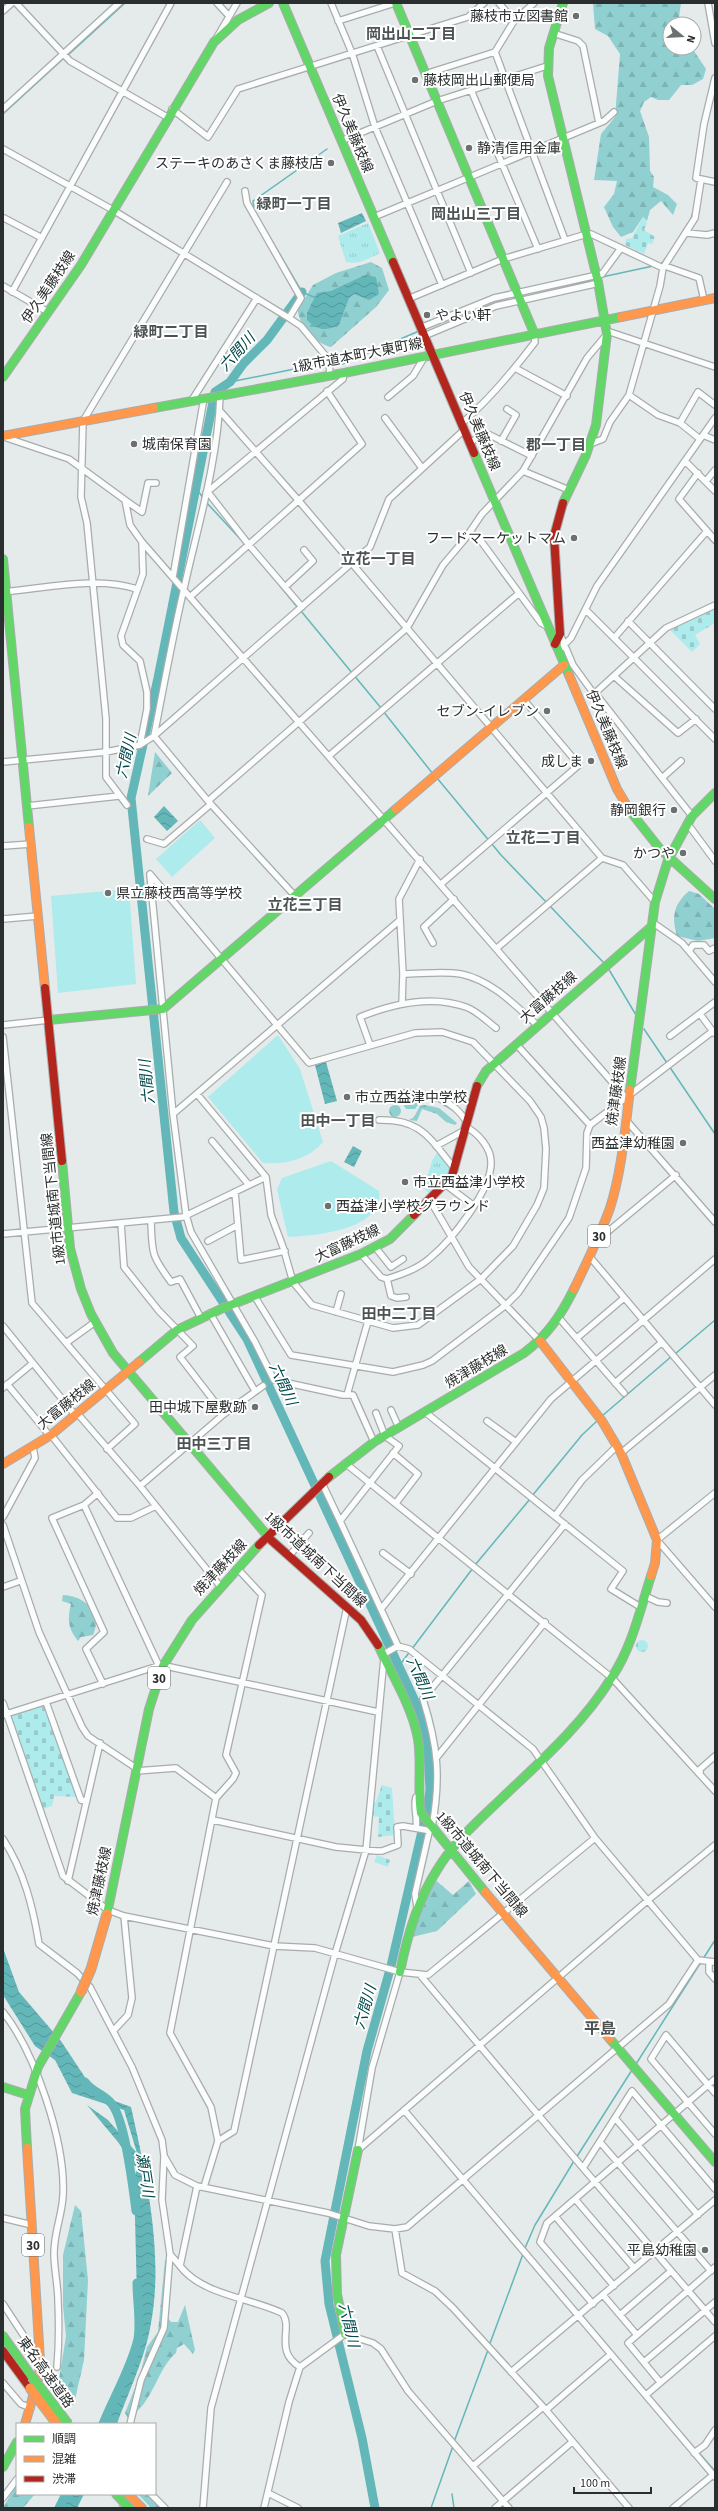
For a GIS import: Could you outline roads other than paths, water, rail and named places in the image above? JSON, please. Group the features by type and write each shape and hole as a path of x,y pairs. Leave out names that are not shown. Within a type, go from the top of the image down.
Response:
{"main road":[{"name":"伊久美藤枝線","path":"4,374 81,265 170,113 214,42 238,20 268,3"},
{"name":"伊久美藤枝線","path":"283,3 422,332 428,355 462,427 547,626 559,647 564,666 617,789 640,828 668,860 715,899"},
{"path":"395,3 534,334"},
{"path":"559,647 560,634 554,536 560,511 590,444 599,408 607,332 606,320 587,234 562,138 547,66 553,33 563,3"},
{"name":"1級市道本町大東町線","path":"3,436 192,400 330,376 715,298"},
{"name":"1級市道城南下当間線","path":"3,559 5,592 49,1020 68,1228 75,1269 95,1322 105,1340 128,1371 268,1536 347,1607 368,1630 385,1655 408,1705 418,1738 421,1769 421,1813 425,1828 451,1852 505,1914 715,2162"},
{"path":"49,1020 162,1009 564,666"},
{"path":"668,860 689,820 715,792"},
{"name":"焼津藤枝線","path":"25,2423 31,2408 40,2360 32,2225 25,2141 25,2109 36,2070 81,1992 91,1969 107,1912 136,1769 149,1710 161,1666 192,1620 220,1586 311,1492 345,1463 374,1442 524,1353 540,1341 559,1318 598,1240 615,1192 655,902 668,860"},
{"name":"大富藤枝線","path":"3,1464 33,1448 50,1436 177,1330 206,1315 362,1254 376,1248 390,1239 445,1184 455,1168 477,1085 492,1064 652,925"},
{"path":"399,1971 417,1908 437,1868 472,1826 542,1760 583,1717 612,1678 625,1655 642,1608 657,1555 657,1540 619,1450 599,1417 540,1341"},
{"path":"3,2087 28,2095"},
{"path":"343,2335 336,2274 336,2255 341,2216 358,2150"},
{"name":"東名高速道路","path":"3,2336 67,2423"},
{"name":"東名高速道路","path":"3,2351 56,2423"},
{"path":"3,2467 16,2444"},
{"path":"117,2495 129,2508"},
{"path":"129,2495 142,2508"}],"street":[{"path":"3,11 12,3"},
{"path":"16,3 70,61 123,91 170,113 208,137 238,89 468,17 484,3"},
{"path":"3,109 119,3"},
{"path":"12,292 171,3"},
{"path":"217,3 229,16"},
{"path":"214,42 237,3"},
{"path":"331,3 352,53 375,127 442,285"},
{"path":"338,21 395,3"},
{"path":"499,3 514,21"},
{"path":"426,74 495,52 514,21 534,3"},
{"path":"708,3 715,43"},
{"path":"553,33 578,41 583,46 599,123"},
{"path":"377,46 471,272"},
{"path":"495,52 565,240"},
{"path":"341,141 437,101 547,66"},
{"path":"590,444 602,439 610,422 629,395 640,361 642,343 664,267 688,233 697,208 698,179 704,124 715,80"},
{"path":"471,90 538,248"},
{"path":"374,217 599,123 614,112"},
{"path":"3,149 113,210 301,326 329,360 330,376"},
{"path":"698,179 715,182"},
{"path":"127,805 106,777 106,718 87,523 81,497 83,468 83,421 227,182"},
{"path":"245,191 247,203 301,298 289,318"},
{"path":"4,218 42,238"},
{"path":"688,233 707,235 715,233"},
{"path":"408,299 503,259 587,234 664,267 699,278 704,300"},
{"path":"422,332 472,306 597,279 621,248"},
{"path":"422,332 519,296 597,279"},
{"path":"3,286 48,312"},
{"path":"192,400 257,298"},
{"path":"147,839 164,844 407,628 443,564 470,533 482,514 524,471 587,358 607,332 715,367"},
{"path":"3,762 106,752 140,745 154,736 370,547 389,499 462,427 515,368 535,342 534,334"},
{"path":"388,397 413,376 428,355"},
{"path":"515,368 567,396"},
{"path":"207,492 254,451 343,379 344,373"},
{"path":"191,596 362,444 327,391"},
{"path":"680,423 698,392 715,405"},
{"path":"629,395 658,415 680,423 702,437 715,440"},
{"path":"154,736 183,588 207,492 220,411 220,396"},
{"path":"173,577 204,398"},
{"path":"502,442 516,415 507,409"},
{"path":"220,411 548,792 602,858 623,866 655,902"},
{"path":"385,418 422,468"},
{"path":"715,418 597,586 571,638 559,647 594,694 595,693 662,778 715,860"},
{"path":"469,443 486,432 502,442 532,456"},
{"path":"3,436 69,459 142,512 148,483 156,483"},
{"path":"685,461 715,491"},
{"path":"706,481 715,470"},
{"path":"524,471 569,490"},
{"path":"698,473 679,499 715,540"},
{"path":"207,492 249,545 302,607"},
{"path":"125,500 130,525 142,542 385,818 551,1012 628,1098"},
{"path":"615,637 707,531"},
{"path":"470,533 478,537 540,623 547,626"},
{"path":"140,745 147,709 147,692 140,661 123,645 121,636 143,574 142,542"},
{"path":"284,587 313,561 304,550"},
{"path":"5,592 93,583 118,583 137,589"},
{"path":"330,755 518,594"},
{"path":"595,693 666,628 715,605"},
{"path":"586,610 615,637 715,739"},
{"path":"628,621 715,709"},
{"path":"614,676 678,733 696,719"},
{"path":"441,884 579,765 524,700"},
{"path":"710,734 715,730"},
{"path":"154,736 210,803 294,896"},
{"path":"662,778 681,762"},
{"path":"27,806 119,796"},
{"path":"3,846 31,844"},
{"path":"497,948 602,858"},
{"path":"402,1004 403,974 400,894 420,859"},
{"path":"197,1094 266,1177 271,1215 285,1251 293,1282 312,1304 393,1328 418,1325 481,1279 513,1246 537,1205 544,1188 546,1168 544,1128 541,1117 530,1101 492,1064 473,1042 442,1032 415,1033 309,1063 150,874 162,1009 184,1216 229,1306 255,1342 274,1380 347,1395 354,1395 374,1442"},
{"path":"433,943 424,927 454,899"},
{"path":"3,919 38,916"},
{"path":"173,1114 400,920"},
{"path":"652,925 689,951 715,982"},
{"path":"689,951 693,945 704,945 708,951 715,948"},
{"path":"403,974 446,973 472,977 500,993 537,1025"},
{"path":"370,1045 360,1017 402,1004 431,1002 457,1004 477,1013 496,1028"},
{"path":"670,1036 715,1002"},
{"path":"255,1296 291,1355 393,1372 423,1365 506,1305 518,1293 569,1218 586,1168 587,1133 590,1125 714,1032 700,1014"},
{"path":"3,1025 49,1020"},
{"path":"3,1037 32,1303 135,1424 107,1449"},
{"path":"516,1044 590,1125"},
{"path":"362,1254 381,1277 387,1279 412,1270 424,1262 452,1237 474,1206 490,1174 491,1162 484,1142 474,1131 466,1126 460,1111 445,1100 430,1095 405,1093"},
{"path":"379,1120 399,1119 408,1122 423,1132 455,1168"},
{"path":"626,1120 676,1175 715,1222"},
{"path":"436,1146 466,1126"},
{"path":"212,1141 249,1185"},
{"path":"598,1240 676,1175"},
{"path":"3,1234 175,1218 184,1216 266,1177"},
{"path":"445,1184 474,1206"},
{"path":"235,1192 241,1260 285,1251"},
{"path":"430,1200 469,1267 540,1341"},
{"path":"151,1220 152,1252 155,1261 171,1282 180,1279 206,1315 255,1391"},
{"path":"121,1223 124,1267 177,1330 193,1346 180,1357 224,1414"},
{"path":"208,1241 238,1225"},
{"path":"376,1248 391,1267 403,1259"},
{"path":"590,1257 661,1343 715,1405"},
{"path":"381,1609 411,1574 551,1398 715,1259"},
{"path":"387,1279 391,1296 397,1298 406,1297"},
{"path":"336,1312 341,1294"},
{"path":"577,1338 624,1298"},
{"path":"559,1318 624,1394"},
{"path":"347,1395 368,1321"},
{"path":"66,1343 95,1322"},
{"path":"3,1326 76,1414 140,1486 220,1586"},
{"path":"615,1384 661,1343"},
{"path":"33,1363 5,1386 121,1519 141,1515 156,1506"},
{"path":"555,1516 582,1480 715,1374"},
{"path":"140,1486 224,1414 263,1386"},
{"path":"391,1410 399,1428"},
{"path":"425,1412 623,1571 611,1589 642,1608"},
{"path":"340,1521 399,1446 386,1436 376,1413"},
{"path":"487,1421 516,1442"},
{"path":"3,1518 35,1458 33,1448"},
{"path":"394,1453 418,1474 396,1503"},
{"path":"345,1463 545,1622 612,1678 700,1772 715,1791"},
{"path":"321,1484 381,1609 396,1647"},
{"path":"715,1493 657,1540 715,1607"},
{"path":"98,1494 84,1505 52,1518 104,1632 86,1649 103,1684"},
{"path":"84,1505 161,1666"},
{"path":"425,1828 438,1775 434,1735 423,1699 444,1676 565,1524"},
{"path":"3,1525 20,1581 39,1632 82,1727 88,1736 136,1769 176,1768 216,1798"},
{"path":"289,1556 309,1533"},
{"path":"383,1553 411,1574"},
{"path":"204,2187 218,2142 211,2108 170,2033 213,1820 216,1798 234,1779 236,1773 226,1755 262,1595 236,1568"},
{"path":"3,1587 20,1581"},
{"path":"645,1596 658,1602 667,1603"},
{"path":"218,2142 234,2131 347,1607"},
{"path":"437,1757 545,1622"},
{"path":"203,2508 209,2419 335,1954 366,1850 378,1712 385,1655 396,1647 410,1650 444,1676 477,1706 533,1750 542,1760 595,1838 647,1901 698,1960 712,1962 709,1972 715,1979"},
{"path":"5,1714 161,1666 378,1712"},
{"path":"46,1702 81,1800 85,1801"},
{"path":"3,1703 5,1714 63,1876 107,1912 124,1916 274,1946 316,1948 399,1971 421,1976 428,1975 505,1914 595,1838"},
{"path":"68,1881 81,1830 85,1801 100,1743"},
{"path":"700,1772 700,1770 715,1756"},
{"path":"417,1908 415,1894 429,1832 418,1818 414,1801 420,1796"},
{"path":"213,1820 336,1847 382,1851 398,1844 397,1827 425,1828"},
{"path":"3,1839 11,1852 28,1892 39,1944 77,1973 90,1987 107,2022 114,2030 162,2140 164,2156 162,2200 170,2254 164,2328 141,2380 130,2423"},
{"path":"358,2150 647,1901 715,1845"},
{"path":"114,2030 128,2015 132,1998 124,1916"},
{"path":"164,2156 175,2176 197,2186 328,2212 369,2226 395,2229 407,2227 537,2114 669,2004 698,1960"},
{"path":"358,2150 372,2068 399,1971"},
{"path":"421,1976 478,2046 715,2322"},
{"path":"3,2012 21,2037 36,2070 47,2100 56,2134 63,2195 54,2253 58,2301 57,2367"},
{"path":"715,2093 666,2035 651,2059 715,2134"},
{"path":"593,2304 540,2242 547,2223 715,2079"},
{"path":"583,2168 632,2092 715,2189"},
{"path":"404,2110 714,2476 674,2508"},
{"path":"615,2118 698,2214"},
{"path":"600,2142 678,2232 713,2269 628,2343 660,2382"},
{"path":"180,2266 197,2186"},
{"path":"575,2199 634,2268"},
{"path":"511,2372 715,2200"},
{"path":"555,2216 614,2286"},
{"path":"3,2218 32,2225"},
{"path":"395,2229 402,2273 436,2291 487,2344 629,2508"},
{"path":"170,2254 191,2278 241,2301 282,2314 285,2320 285,2347 291,2360 300,2367"},
{"path":"620,2315 671,2271"},
{"path":"603,2295 637,2335"},
{"path":"644,2362 715,2302"},
{"path":"3,2304 40,2360"},
{"path":"264,2508 289,2402 300,2367 343,2335 373,2343 381,2349 408,2391 509,2508"},
{"path":"646,2395 715,2336"},
{"path":"473,2466 611,2354"},
{"path":"3,2384 21,2404 31,2408"},
{"path":"694,2453 705,2444 715,2430"},
{"path":"495,2508 572,2442"},
{"path":"3,2498 16,2480"},
{"path":"268,2493 298,2508"},
{"path":"152,2495 165,2508"}],"water":[{"path":"362,213 366,221 341,233 338,223"},
{"path":"365,275 376,277 379,294 369,300 354,294 349,298 339,325 334,327 322,329 307,320 307,313 317,293 331,291"},
{"path":"164,806 178,821 167,831 154,817"},
{"path":"326,1062 337,1101 325,1104 315,1065"},
{"path":"353,1146 362,1151 354,1167 344,1162"},
{"path":"3,1948 19,1992 61,2041 96,2094 131,2107 152,2214 155,2270 154,2297 149,2336 117,2423 103,2423 129,2367 138,2338 134,2178 137,2169 118,2142 87,2105 108,2120 137,2153 124,2110 72,2093 55,2060 35,2046 3,1995"},
{"path":"66,2495 84,2495 77,2508 59,2508"}],"waterway":[{"path":"67,56 125,3"},
{"path":"711,3 712,9"},
{"path":"3,114 64,58"},
{"path":"706,127 708,119"},
{"path":"257,216 253,201 327,149"},
{"path":"690,222 693,212"},
{"path":"262,224 302,292 316,298"},
{"path":"661,264 667,257"},
{"path":"602,277 653,266"},
{"name":"六間川","path":"302,292 267,340 243,364 230,382 215,392 158,678 131,798 174,1212 181,1238 247,1339 420,1712 428,1752 430,1790 428,1805 391,1966 367,2051 325,2261 329,2304 362,2438 375,2508"},
{"path":"332,365 340,365 419,331"},
{"path":"230,382 314,365 328,365"},
{"path":"195,487 204,499"},
{"path":"206,502 244,543"},
{"path":"280,586 298,608"},
{"path":"301,611 381,708"},
{"path":"383,711 433,774"},
{"path":"437,778 501,855 547,903"},
{"path":"549,905 603,962"},
{"path":"608,968 636,1015"},
{"path":"644,1029 715,1134"},
{"path":"675,1354 715,1320"},
{"path":"602,1416 672,1356"},
{"path":"532,1496 582,1435 598,1420"},
{"path":"475,1565 530,1499"},
{"path":"399,1666 473,1568"},
{"path":"703,1959 715,1940"},
{"path":"636,2064 701,1962"},
{"path":"576,2158 632,2070"},
{"name":"瀬戸川","path":"85,2082 105,2097 116,2111 128,2154 136,2211"},
{"path":"525,2248 535,2225 574,2161"},
{"path":"489,2346 523,2254"},
{"name":"瀬戸川","path":"103,2423 127,2371 138,2339 139,2319 137,2283"},
{"path":"454,2442 488,2350"},
{"path":"431,2508 453,2446"},
{"path":"700,2454 715,2471"},
{"path":"452,2494 454,2508"},
{"name":"瀬戸川","path":"59,2508 66,2495"}],"tunnel":[{"path":"120,2508 134,2495"}],"place":[{"name":"藤枝市立図書館","path":"576,16"},
{"name":"藤枝岡出山郵便局","path":"415,80"},
{"name":"静清信用金庫","path":"469,148"},
{"name":"ステーキのあさくま藤枝店","path":"331,163"},
{"name":"やよい軒","path":"427,315"},
{"name":"城南保育園","path":"134,444"},
{"name":"フードマーケットマム","path":"574,538"},
{"name":"セブン-イレブン","path":"547,711"},
{"name":"成しま","path":"591,761"},
{"name":"静岡銀行","path":"674,810"},
{"name":"かつや","path":"683,853"},
{"name":"県立藤枝西高等学校","path":"108,893"},
{"name":"市立西益津中学校","path":"347,1097"},
{"name":"西益津幼稚園","path":"683,1143"},
{"name":"市立西益津小学校","path":"405,1182"},
{"name":"西益津小学校グラウンド","path":"328,1206"},
{"name":"田中城下屋敷跡","path":"255,1407"},
{"name":"平島幼稚園","path":"705,2250"}],"district":[{"name":"岡出山二丁目","path":"411,34"},
{"name":"緑町一丁目","path":"294,204"},
{"name":"岡出山三丁目","path":"476,214"},
{"name":"緑町二丁目","path":"171,332"},
{"name":"郡一丁目","path":"556,445"},
{"name":"立花一丁目","path":"378,559"},
{"name":"立花二丁目","path":"543,838"},
{"name":"立花三丁目","path":"305,905"},
{"name":"田中一丁目","path":"338,1121"},
{"name":"田中二丁目","path":"399,1314"},
{"name":"田中三丁目","path":"214,1444"},
{"name":"平島","path":"600,2028"}]}
